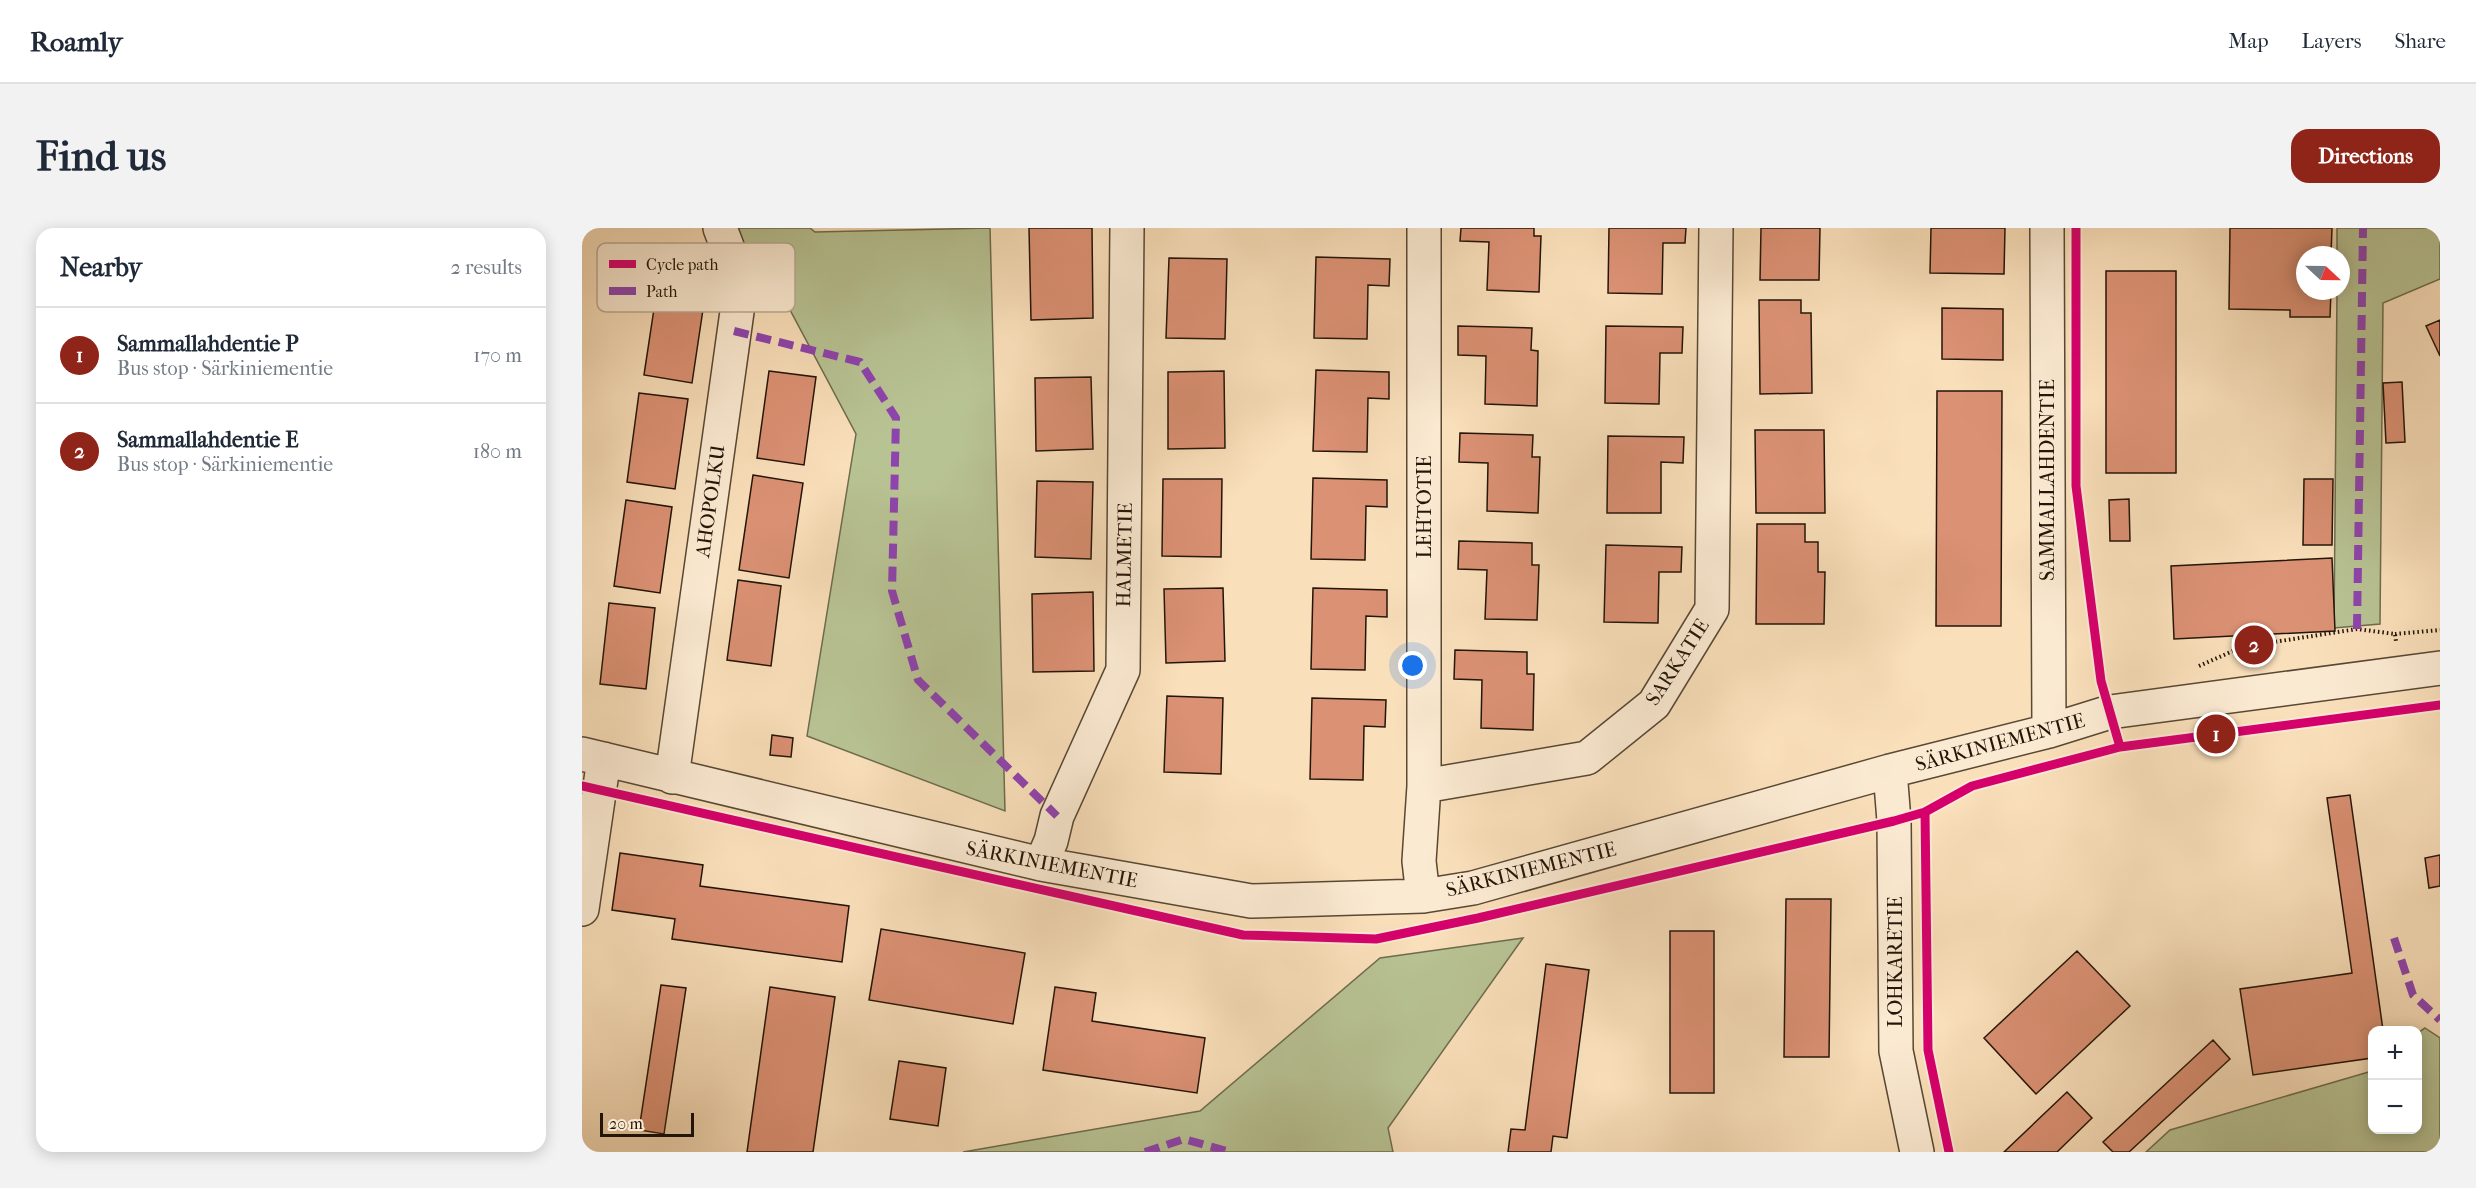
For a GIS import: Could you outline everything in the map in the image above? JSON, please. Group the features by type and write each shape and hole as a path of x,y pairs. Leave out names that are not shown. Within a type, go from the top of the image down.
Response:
{"street":[{"name":"AHOPOLKU","path":"720,228 726,243"},
{"name":"HALMETIE","path":"1041,864 1051,841 1057,816 1123,669 1127,228"},
{"name":"LEHTOTIE","path":"1424,228 1424,786"},
{"name":"SARKATIE","path":"1424,786 1587,758 1654,704 1712,609 1716,228"},
{"name":"SAMMALLAHDENTIE","path":"2047,228 2049,732"},
{"name":"AHOPOLKU","path":"672,777 737,312"},
{"name":"SÄRKINIEMENTIE","path":"593,757 1041,864 1251,901 1423,896 1473,888 1890,771 2049,732 2110,712 2440,668"},
{"path":"582,909 593,757"},
{"name":"LOHKARETIE","path":"1890,771 1894,821 1896,1051 1917,1152"},
{"path":"1423,896 1419,861 1424,786"}],"path":[{"path":"2395,634 2440,630"}],"green space":[{"path":"727,228 810,228 815,232 990,228 1005,811 807,736 856,434 791,312 795,312 795,243 739,243"},
{"path":"2337,228 2440,228 2440,279 2383,303 2380,624 2334,628 2337,300 2350,300 2350,246 2337,246"},
{"path":"1523,938 1388,1128 1393,1152 963,1152 1200,1111 1380,958"},
{"path":"2425,1028 2440,1038 2440,1152 2146,1152 2170,1130 2368,1072 2368,1134 2422,1134 2422,1030"}],"building":[{"path":"1029,228 1092,228 1093,318 1031,320"},
{"path":"1461,228 1534,228 1534,236 1541,236 1539,292 1487,290 1489,242 1460,241"},
{"path":"1609,228 1686,228 1685,243 1663,243 1662,294 1608,293"},
{"path":"1761,228 1820,228 1819,280 1760,280"},
{"path":"1931,228 2005,228 2004,274 1930,273"},
{"path":"2230,228 2332,228 2331,246 2296,246 2296,300 2331,300 2330,317 2290,317 2290,310 2229,309"},
{"path":"1316,257 1390,259 1389,286 1368,285 1367,339 1314,338"},
{"path":"1169,258 1227,259 1225,339 1166,338"},
{"path":"2106,271 2176,271 2176,473 2106,473"},
{"path":"1759,300 1801,300 1801,313 1811,313 1812,393 1760,394"},
{"path":"1942,308 2003,309 2003,360 1942,359"},
{"path":"654,312 703,312 692,383 644,375"},
{"path":"2440,320 2440,356 2426,326"},
{"path":"1458,326 1532,328 1531,350 1538,351 1537,406 1485,404 1486,356 1458,355"},
{"path":"1606,326 1683,327 1682,353 1660,353 1659,404 1605,403"},
{"path":"1316,370 1389,372 1389,399 1368,398 1367,452 1313,451"},
{"path":"769,371 816,377 804,465 757,458"},
{"path":"1224,371 1225,448 1168,449 1168,372"},
{"path":"1091,377 1093,449 1036,451 1035,378"},
{"path":"2402,382 2405,442 2386,443 2383,383"},
{"path":"1937,391 2002,391 2001,626 1936,626"},
{"path":"639,393 688,399 675,489 627,482"},
{"path":"1755,430 1824,430 1825,513 1756,513"},
{"path":"1460,433 1533,435 1532,457 1540,457 1538,513 1487,511 1488,463 1459,462"},
{"path":"1608,436 1684,437 1683,463 1661,462 1661,513 1607,513"},
{"path":"753,475 803,483 789,578 739,570"},
{"path":"1313,478 1387,480 1387,507 1366,506 1365,560 1311,559"},
{"path":"1163,479 1222,479 1221,557 1162,556"},
{"path":"2304,479 2333,479 2332,545 2303,545"},
{"path":"1037,481 1093,482 1091,559 1035,557"},
{"path":"2129,499 2130,541 2110,541 2109,500"},
{"path":"626,500 672,507 660,593 614,586"},
{"path":"1757,524 1805,524 1805,542 1818,542 1818,572 1825,572 1824,624 1756,624"},
{"path":"1459,541 1532,543 1532,565 1539,565 1537,620 1485,619 1487,570 1458,569"},
{"path":"1606,545 1682,547 1681,572 1659,572 1658,623 1604,622"},
{"path":"2332,558 2335,631 2174,639 2171,566"},
{"path":"738,580 781,586 771,666 727,660"},
{"path":"1223,588 1225,661 1166,663 1164,589"},
{"path":"1313,588 1387,590 1387,617 1366,616 1365,670 1311,669"},
{"path":"1093,592 1094,671 1033,672 1032,594"},
{"path":"609,603 655,608 646,689 600,684"},
{"path":"1455,650 1527,652 1527,674 1534,674 1533,730 1481,728 1482,680 1454,679"},
{"path":"1167,696 1223,698 1221,774 1164,772"},
{"path":"1312,698 1386,700 1385,727 1364,726 1363,780 1310,779"},
{"path":"772,735 793,738 791,757 770,755"},
{"path":"2350,795 2382,1026 2368,1026 2368,1059 2253,1075 2240,989 2352,973 2327,798"},
{"path":"620,853 703,865 700,886 849,906 842,962 672,939 675,919 612,910"},
{"path":"2440,855 2440,886 2429,888 2425,858"},
{"path":"1786,899 1831,899 1829,1057 1784,1057"},
{"path":"881,929 1025,953 1013,1024 869,1000"},
{"path":"1670,931 1714,931 1714,1093 1670,1093"},
{"path":"2077,951 2130,1006 2036,1094 1984,1038"},
{"path":"1546,964 1589,970 1567,1138 1553,1136 1551,1152 1508,1152 1511,1129 1525,1130"},
{"path":"661,985 686,988 664,1134 639,1130"},
{"path":"770,987 835,997 813,1152 747,1152"},
{"path":"1055,987 1096,993 1092,1021 1205,1038 1197,1093 1043,1070"},
{"path":"2213,1040 2230,1059 2129,1152 2113,1152 2103,1142"},
{"path":"899,1061 946,1068 938,1126 890,1119"},
{"path":"2067,1092 2092,1118 2057,1152 2004,1152"}],"marked path":[{"path":"2357,629 2363,228"},
{"path":"734,331 860,362 896,418 892,591 918,680 1057,816"},
{"path":"2394,938 2413,995 2440,1020"},
{"path":"1145,1152 1184,1139 1230,1152"}],"cycle path":[{"path":"2076,228 2076,486 2101,681 2120,747"},
{"path":"582,786 1243,935 1376,939 1478,918 1894,821 1925,812 1972,786 2120,747 2440,705"},
{"path":"1925,812 1928,1050 1949,1152"}],"place":[{"name":"Sammallahdentie E","path":"2254,645"},
{"name":"Sammallahdentie P","path":"2216,734"}]}
